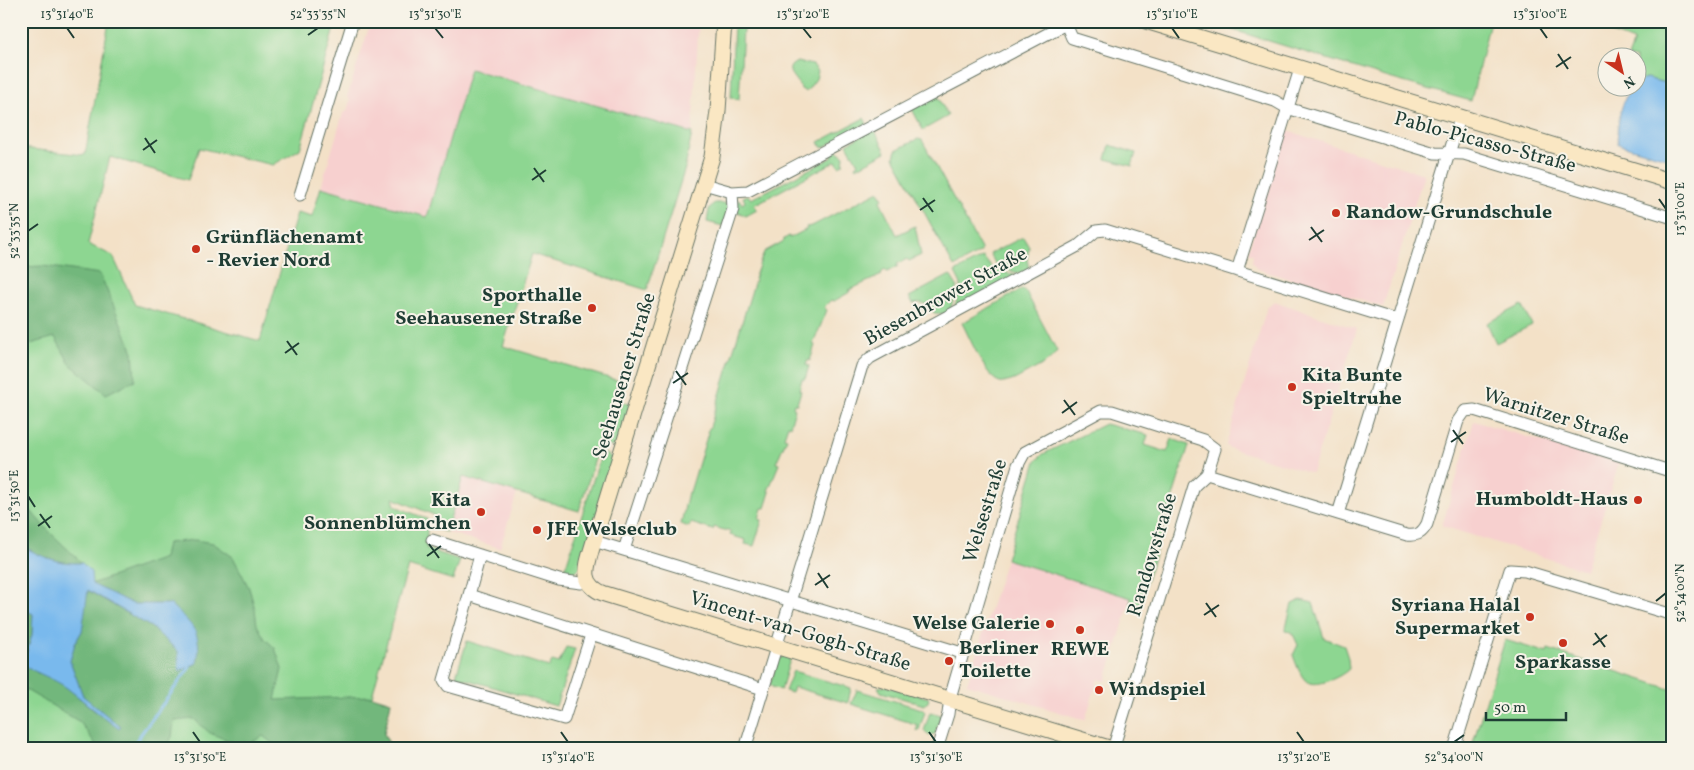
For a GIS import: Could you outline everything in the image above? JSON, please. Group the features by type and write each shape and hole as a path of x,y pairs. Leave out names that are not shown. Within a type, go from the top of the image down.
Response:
{"street":[{"path":"300,195 353,21"},
{"name":"Seehausener Straße","path":"587,580 587,567 594,541 704,184 716,134 724,21"},
{"name":"Pablo-Picasso-Straße","path":"1146,21 1673,182"},
{"path":"704,184 732,192 748,190 1066,23"},
{"name":"Pablo-Picasso-Straße","path":"1066,23 1072,38 1275,101 1287,108 1435,153 1464,154 1673,218"},
{"path":"1237,271 1300,68"},
{"path":"1207,474 1338,514 1396,320 1460,118"},
{"path":"624,550 733,209 732,192"},
{"name":"Biesenbrower Straße","path":"744,749 862,366 870,358 1078,246 1096,231 1105,230 1396,320"},
{"name":"Warnitzer Straße","path":"1338,514 1407,535 1416,536 1423,532 1458,421 1465,411 1474,410 1673,472"},
{"name":"Welsestraße","path":"937,749 948,714 950,698 962,653 1018,465 1025,452 1101,411 1112,411 1203,440 1215,449 1207,474"},
{"name":"Randowstraße","path":"1112,749 1194,486 1207,474"},
{"path":"432,540 559,580 581,583 587,580"},
{"name":"Vincent-van-Gogh-Straße","path":"594,541 962,653"},
{"path":"480,555 444,680 448,686 564,719 591,635"},
{"path":"1454,749 1510,570 1525,571 1673,615"},
{"name":"Vincent-van-Gogh-Straße","path":"587,580 594,589 605,594 777,645 1112,749"},
{"path":"469,595 763,689"}],"shaded area":[{"path":"371,21 699,21 692,133 470,69 427,217 321,187 343,113 347,111 350,100 347,97"},
{"name":"Randow-Grundschule","path":"1285,130 1424,174 1383,307 1257,269 1252,262 1253,254 1248,252"},
{"name":"Kita Bunte Spieltruhe","path":"1274,301 1357,329 1312,473 1229,448 1226,445 1267,307"},
{"path":"1474,421 1598,458 1600,454 1620,460 1585,570 1442,526"},
{"name":"Kita Sonnenblümchen","path":"463,477 517,493 500,548 446,532"},
{"path":"1006,559 1131,598 1106,681 1098,679 1085,720 967,684"}],"green space":[{"path":"109,21 336,21 300,149 273,165 199,148 188,180 110,157 88,244 113,256 135,305 260,341 297,213 312,217 321,187 427,217 470,69 692,133 685,168 647,290 532,254 503,346 619,381 579,511 463,477 446,532 435,529 434,515 393,498 395,506 427,519 427,549 460,560 453,580 408,566 372,696 391,702 384,734 392,749 21,749 21,148 85,155"},
{"path":"734,21 757,21 743,29 739,99 731,98"},
{"path":"1204,21 1490,21 1471,101 1389,78"},
{"path":"1577,21 1673,21 1673,85 1646,78 1646,48 1631,48 1634,41"},
{"path":"797,62 813,65 818,71 816,79 806,92 801,89 790,71 792,65"},
{"path":"937,95 948,116 923,130 912,109"},
{"path":"864,118 867,124 822,148 819,142"},
{"path":"874,129 886,152 856,168 855,166 858,164 847,144"},
{"path":"918,139 922,140 981,249 981,252 954,267 894,157 896,150"},
{"path":"1110,145 1136,153 1132,166 1106,159"},
{"path":"836,150 844,156 843,164 839,166 836,161 754,205 757,210 746,216 738,212 737,202 739,199 742,204 745,202 743,197 748,195 751,199 833,157 831,152"},
{"path":"879,191 883,199 880,201 897,235 915,226 921,255 897,264 898,266 887,272 885,270 881,273 882,275 849,290 850,292 834,301 831,300 824,307 827,310 813,344 815,345 810,361 808,360 806,365 809,366 805,379 802,379 797,404 794,404 793,408 795,409 790,426 788,425 784,437 787,438 776,463 779,464 768,491 770,492 765,508 762,508 759,519 762,520 754,546 745,544 746,540 730,535 731,532 714,527 713,530 691,523 689,527 681,524 688,492 690,492 754,279 764,252 784,241 789,236 790,238 807,229 806,227 812,226"},
{"path":"714,203 725,203 730,207 723,226 707,222 709,209"},
{"path":"1023,237 1029,247 1027,259 1029,269 1020,274 996,265 990,254"},
{"path":"983,257 992,268 1016,276 955,307 961,284 955,272"},
{"path":"43,266 100,274 133,352 135,380 106,394 70,364 55,337 24,346 21,354 21,267"},
{"path":"950,275 957,286 950,311 945,314 934,313 925,304 913,303 909,297"},
{"path":"1022,289 1026,292 1057,351 1047,362 1039,367 1013,380 1000,382 984,366 962,323"},
{"path":"1522,305 1532,325 1496,343 1487,323"},
{"path":"618,401 631,405 618,447 604,446"},
{"path":"1105,424 1148,435 1145,445 1167,452 1172,439 1189,445 1139,606 1130,603 1131,598 1006,559 1036,461 1043,454"},
{"path":"602,452 614,459 581,567 572,574 563,575"},
{"path":"21,495 40,521 82,563 50,559 21,545"},
{"path":"195,540 213,543 233,557 249,588 257,625 265,639 275,648 282,669 275,700 372,696 391,702 384,734 392,749 280,749 263,736 244,747 210,733 194,719 174,721 172,737 165,749 99,749 80,722 21,687 21,608 33,614 32,635 23,659 37,673 52,678 96,712 98,710 83,696 70,661 75,643 82,631 87,590 151,627 179,651 179,672 197,663 170,604 133,604 91,584 164,558 167,543"},
{"path":"1301,600 1313,603 1324,638 1344,646 1349,669 1340,676 1315,684 1305,680 1299,671 1293,655 1298,645 1292,632 1285,631 1292,604"},
{"path":"1505,640 1547,653 1548,649 1673,690 1673,749 1471,749"},
{"path":"467,641 549,667 552,661 559,663 566,647 575,649 556,706 456,676"},
{"path":"785,655 791,656 781,690 772,687 770,684 778,660"},
{"path":"793,671 851,688 848,703 794,687 792,693 785,691"},
{"path":"886,686 929,698 928,702 924,705 881,692 878,687"},
{"path":"857,690 922,709 925,712 919,730 916,731 918,725 851,704"},
{"path":"930,712 941,715 935,734 930,735 924,731"}],"water":[{"path":"1646,78 1673,85 1673,160 1618,144 1622,108 1626,98 1646,98"},
{"path":"21,545 50,559 82,563 91,572 92,584 133,604 170,604 194,629 198,643 197,663 179,672 178,651 151,627 88,590 82,631 75,643 70,661 83,696 121,727 119,729 67,688 23,665 32,635 33,614 21,608"}],"waterway":[{"path":"130,749 190,667"}],"place":[{"name":"Randow-Grundschule","path":"1336,213"},
{"name":"Grünflächenamt - Revier Nord","path":"196,249"},
{"name":"Sporthalle Seehausener Straße","path":"592,308"},
{"name":"Kita Bunte Spieltruhe","path":"1292,387"},
{"name":"Humboldt-Haus","path":"1638,500"},
{"name":"Kita Sonnenblümchen","path":"481,512"},
{"name":"JFE Welseclub","path":"537,530"},
{"name":"Syriana Halal Supermarket","path":"1530,617"},
{"name":"Welse Galerie","path":"1050,624"},
{"name":"REWE","path":"1080,630"},
{"name":"Sparkasse","path":"1563,643"},
{"name":"Berliner Toilette","path":"949,661"},
{"name":"Windspiel","path":"1099,690"}]}
